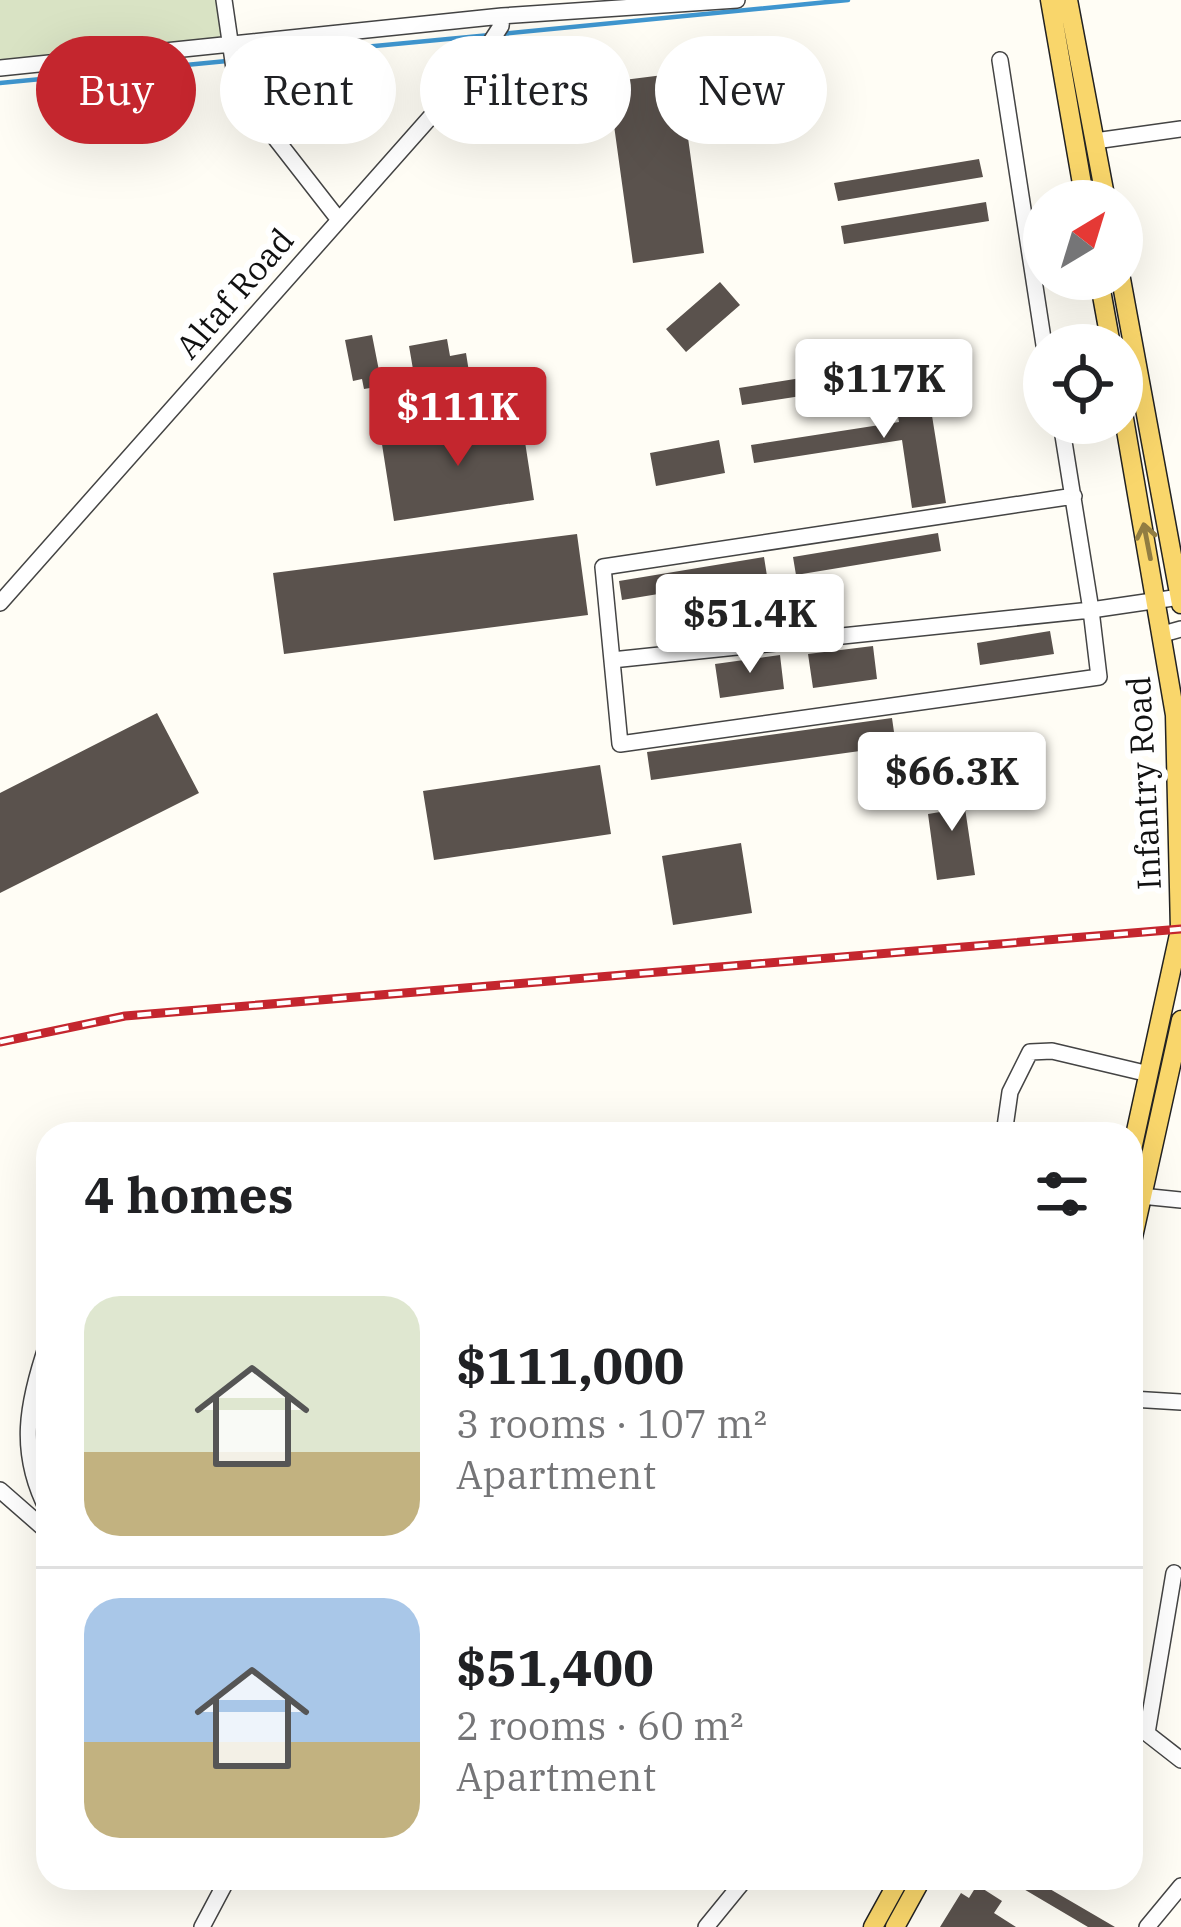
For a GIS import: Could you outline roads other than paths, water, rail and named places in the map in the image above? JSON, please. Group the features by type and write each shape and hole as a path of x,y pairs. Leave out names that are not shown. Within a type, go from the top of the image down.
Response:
{"main road":[{"path":"1059,2 1083,180"},
{"path":"1070,59 1102,180"},
{"path":"1125,300 1180,601"},
{"name":"Infantry Road","path":"1129,444 1159,601 1172,631 1180,929 1139,1122"},
{"path":"1143,1169 1181,1020"},
{"path":"873,1927 893,1890"},
{"path":"895,1927 915,1890"}],"street":[{"path":"224,0 226,36"},
{"path":"322,36 502,21 523,8 737,0"},
{"name":"Altaf Road","path":"0,603 488,49 502,21"},
{"path":"0,68 220,45"},
{"path":"1000,60 1041,324"},
{"path":"1095,141 1181,129"},
{"path":"282,144 339,220"},
{"path":"1065,444 1074,496 1099,677 620,744 603,567 1074,496"},
{"path":"612,660 1180,601"},
{"path":"1007,1122 1018,1072 1038,1049 1150,1073"},
{"path":"1143,1197 1181,1200"},
{"path":"36,1391 25,1436 36,1488"},
{"path":"1143,1400 1181,1402"},
{"path":"0,1490 36,1522"},
{"path":"1147,1733 1174,1573"},
{"path":"1143,1730 1181,1760"},
{"path":"1147,1927 1181,1886"},
{"path":"202,1927 222,1890"},
{"path":"706,1927 736,1890"}],"waterway":[{"path":"501,34 848,0"},
{"path":"396,44 490,35"},
{"path":"0,83 220,62"}],"railway":[{"path":"0,1042 125,1016 1181,929"}]}
